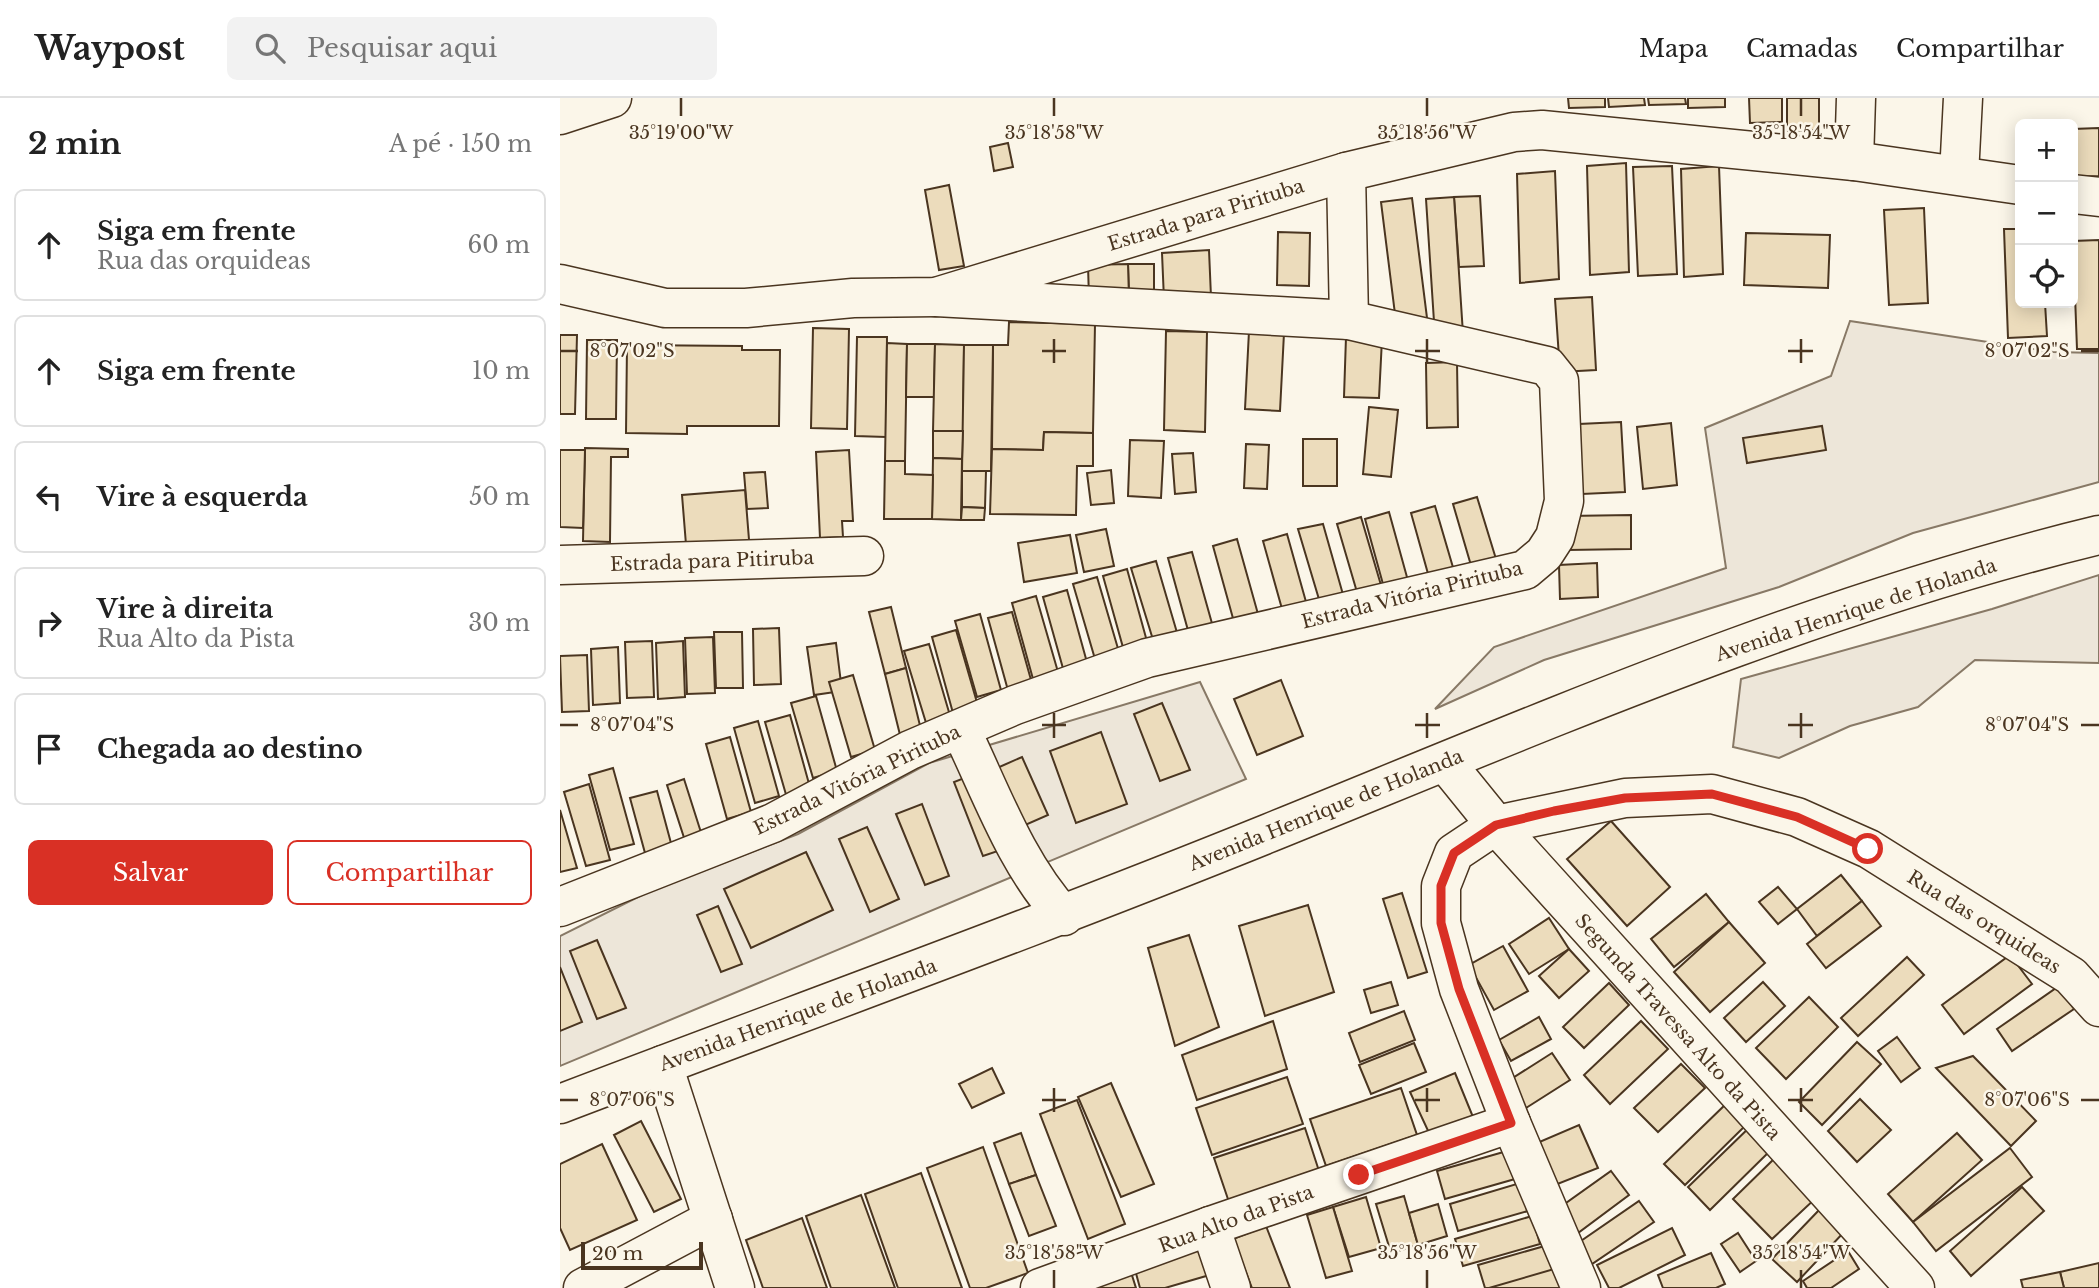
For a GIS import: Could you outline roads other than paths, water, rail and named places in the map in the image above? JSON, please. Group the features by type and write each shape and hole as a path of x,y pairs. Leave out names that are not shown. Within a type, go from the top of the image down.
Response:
{"street":[{"path":"560,115 612,98"},
{"path":"1854,161 1856,98"},
{"path":"1959,175 1963,98"},
{"name":"Estrada para Pirituba","path":"560,284 665,307 746,308 853,298 936,297 1346,172 1514,132 1542,130 1854,161 2015,185"},
{"path":"1346,172 1349,320"},
{"path":"2078,195 2099,197"},
{"name":"Estrada Vitória Pirituba","path":"560,907 773,823 911,750 1015,705 1147,658 1525,570 1544,554 1555,537 1564,501 1559,381 1547,366 1349,320 936,297"},
{"name":"Avenida Henrique de Holanda","path":"560,1104 1064,916 1644,682 1795,627 1940,579 2099,535"},
{"name":"Estrada para Pitiruba","path":"560,565 864,556"},
{"path":"961,730 1027,867 1045,895 1064,916"},
{"name":"Segunda Travessa Alto da Pista","path":"1445,762 1496,825 1915,1288"},
{"name":"Rua das orquideas","path":"1496,825 1625,798 1712,794 1797,817 1868,849 2071,976 2099,1007"},
{"path":"1496,825 1454,853 1441,886 1441,923 1459,989 1511,1123 1581,1288"},
{"path":"663,1065 735,1288"},
{"name":"Rua Alto da Pista","path":"1040,1288 1210,1226 1511,1123"},
{"path":"583,1288 713,1219"},
{"path":"1210,1226 1231,1288"}]}
